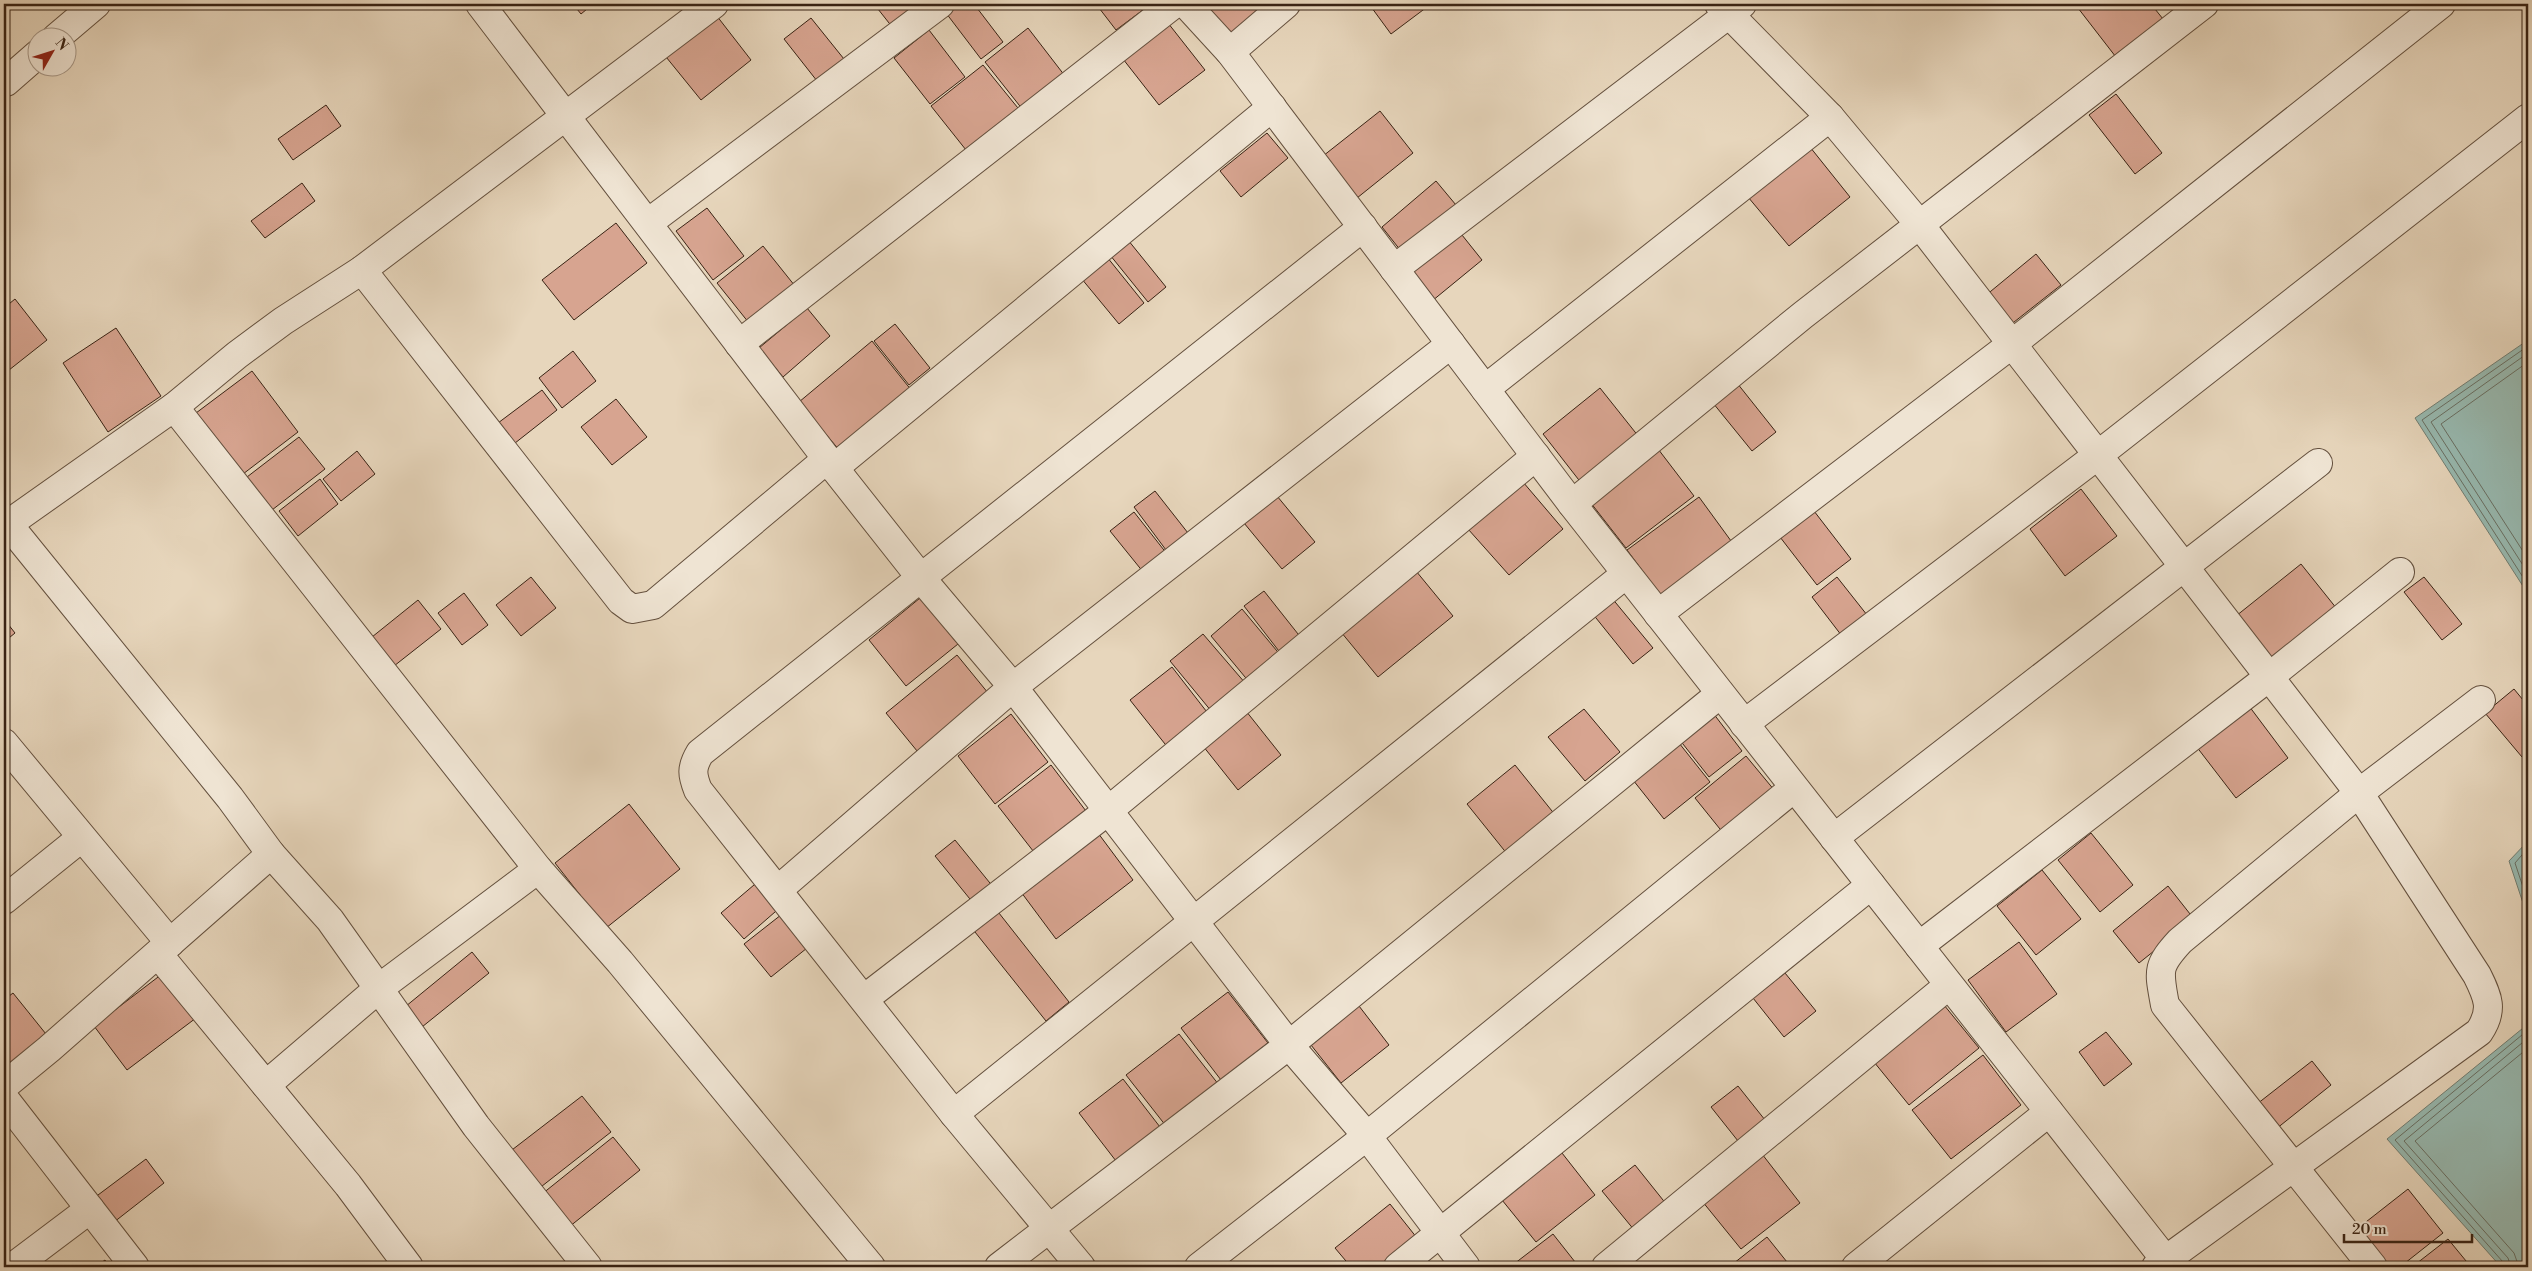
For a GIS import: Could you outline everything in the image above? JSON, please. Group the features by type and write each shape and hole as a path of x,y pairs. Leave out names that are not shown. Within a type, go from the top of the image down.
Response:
{"street":[{"path":"68,28 96,4"},
{"path":"480,4 830,463 921,578 1013,687 1289,1044 1368,1136 1440,1235 1466,1267"},
{"path":"588,1267 476,1126 330,920 272,854 230,798 6,526 174,407 237,355 283,321 362,270 714,4"},
{"path":"648,223 940,4"},
{"path":"739,344 1174,4"},
{"path":"1186,4 1230,52 1363,227 1394,269 1572,504 2049,1112 2164,1265 2479,1032 2487,1020 2488,997 2478,975 2359,793 1920,225 1830,117 1730,7 1394,269"},
{"path":"1230,52 1286,4"},
{"path":"1572,504 1803,315 2204,4"},
{"path":"1658,614 2012,344 2441,4"},
{"path":"6,82 28,63"},
{"path":"362,270 621,601 632,609 653,605 1272,107"},
{"path":"1485,389 1830,117"},
{"path":"1744,724 2098,455 2528,118"},
{"path":"1081,1267 954,1114 779,889 698,790 692,776 693,765 700,753 1363,227"},
{"path":"779,889 1013,687 1451,344"},
{"path":"174,407 538,869 620,962 870,1267"},
{"path":"864,999 1109,810 1536,456"},
{"path":"1834,838 2185,568 2318,463"},
{"path":"1919,946 2269,677 2400,572"},
{"path":"954,1114 1626,574"},
{"path":"1000,1267 1289,1044 1720,694"},
{"path":"2373,1267 2164,1005 2160,977 2164,959 2180,942 2359,793 2481,700"},
{"path":"4,744 82,838 266,1085 348,1185 409,1267"},
{"path":"1199,1267 1368,1136 1794,788"},
{"path":"4,900 82,838"},
{"path":"4,1086 272,854"},
{"path":"266,1085 378,989 538,869"},
{"path":"1398,1267 1871,885"},
{"path":"1606,1267 1949,985"},
{"path":"4,1098 135,1267"},
{"path":"1856,1267 2049,1112"},
{"path":"13,1267 90,1209"}],"water":[{"path":"2528,340 2528,594 2415,418"},
{"path":"2528,841 2528,918 2509,861"},
{"path":"2528,1024 2528,1267 2501,1267 2387,1139"}],"building":[{"path":"573,4 593,4 581,14"},
{"path":"874,4 923,4 893,28"},
{"path":"958,4 974,4 1003,42 981,59 946,13"},
{"path":"1096,4 1151,4 1116,30"},
{"path":"1202,4 1277,4 1230,40"},
{"path":"1369,4 1431,4 1391,34"},
{"path":"2084,4 2151,4 2167,24 2119,61 2078,8"},
{"path":"713,11 751,60 701,100 662,52"},
{"path":"811,18 848,64 821,86 784,39"},
{"path":"1168,23 1205,70 1159,105 1123,59"},
{"path":"1028,28 1065,76 1023,110 985,62"},
{"path":"929,30 965,77 930,104 894,58"},
{"path":"983,65 1022,113 970,155 931,106"},
{"path":"2116,94 2162,153 2135,174 2089,115"},
{"path":"326,105 341,126 293,160 278,139"},
{"path":"1380,111 1413,153 1357,198 1323,156"},
{"path":"1267,133 1288,158 1241,197 1220,171"},
{"path":"1810,147 1850,197 1789,246 1748,197"},
{"path":"1436,181 1456,205 1401,251 1382,227"},
{"path":"302,183 315,201 265,238 251,221"},
{"path":"707,208 744,256 713,280 676,231"},
{"path":"616,223 647,263 574,320 542,280"},
{"path":"1458,230 1482,260 1432,301 1407,271"},
{"path":"1128,240 1166,287 1148,302 1110,255"},
{"path":"763,246 799,291 753,328 717,283"},
{"path":"2036,254 2061,285 2009,326 1985,296"},
{"path":"1107,257 1144,303 1119,324 1081,278"},
{"path":"15,299 47,340 4,374 4,308"},
{"path":"807,308 830,336 783,377 759,348"},
{"path":"895,324 930,368 909,385 874,341"},
{"path":"116,328 161,396 108,432 63,363"},
{"path":"872,341 912,391 840,451 799,402"},
{"path":"573,351 596,381 562,408 539,378"},
{"path":"252,371 298,432 243,474 196,413"},
{"path":"1737,383 1776,432 1752,451 1713,403"},
{"path":"1600,388 1639,437 1582,484 1543,434"},
{"path":"542,390 557,410 510,447 494,426"},
{"path":"616,399 647,437 612,465 581,427"},
{"path":"299,437 325,469 272,510 247,477"},
{"path":"1655,445 1694,496 1626,548 1587,498"},
{"path":"357,451 375,474 341,501 323,479"},
{"path":"320,479 338,504 298,536 279,511"},
{"path":"1523,482 1563,529 1509,575 1468,529"},
{"path":"2081,489 2117,536 2065,576 2030,529"},
{"path":"1155,491 1188,533 1166,550 1134,507"},
{"path":"1277,496 1315,542 1282,569 1244,523"},
{"path":"1699,497 1734,545 1662,597 1627,550"},
{"path":"1814,511 1851,559 1817,585 1780,537"},
{"path":"1134,512 1171,559 1148,578 1110,531"},
{"path":"2301,564 2337,609 2267,665 2231,620"},
{"path":"1416,571 1453,616 1378,677 1341,632"},
{"path":"531,577 556,608 521,636 496,605"},
{"path":"1837,577 1871,620 1845,640 1812,597"},
{"path":"2424,577 2462,624 2442,640 2404,592"},
{"path":"1264,591 1302,639 1282,655 1244,606"},
{"path":"464,593 488,625 462,645 438,613"},
{"path":"1611,597 1653,648 1633,664 1592,613"},
{"path":"920,598 958,644 906,686 869,640"},
{"path":"418,600 441,629 394,666 372,637"},
{"path":"1242,609 1282,657 1250,683 1211,636"},
{"path":"4,619 15,633 4,642"},
{"path":"1203,634 1246,684 1212,712 1170,661"},
{"path":"957,655 993,699 922,757 886,713"},
{"path":"1172,667 1210,716 1169,749 1130,700"},
{"path":"2514,689 2528,706 2528,752 2522,757 2485,713"},
{"path":"2249,706 2288,758 2236,798 2196,746"},
{"path":"1584,709 1620,752 1585,781 1548,737"},
{"path":"1246,711 1281,755 1238,790 1203,746"},
{"path":"1713,713 1742,751 1709,777 1679,739"},
{"path":"1011,714 1048,762 995,804 958,756"},
{"path":"1679,743 1710,782 1664,819 1633,780"},
{"path":"1746,756 1775,791 1724,834 1695,798"},
{"path":"1051,765 1089,815 1037,856 998,806"},
{"path":"1515,765 1556,816 1508,855 1467,804"},
{"path":"629,804 680,869 606,928 555,863"},
{"path":"1098,833 1133,880 1056,939 1021,892"},
{"path":"2091,833 2133,885 2100,912 2058,860"},
{"path":"955,840 994,888 974,904 935,856"},
{"path":"2042,870 2081,919 2036,955 1997,906"},
{"path":"761,879 783,905 744,939 721,913"},
{"path":"2168,886 2194,919 2139,963 2113,931"},
{"path":"995,908 1069,1002 1046,1021 971,927"},
{"path":"786,911 812,944 771,977 744,944"},
{"path":"2019,942 2057,994 2006,1032 1968,980"},
{"path":"472,952 489,973 417,1031 400,1011"},
{"path":"1785,973 1816,1011 1784,1037 1753,998"},
{"path":"162,974 196,1018 127,1070 94,1026"},
{"path":"1228,992 1268,1043 1221,1080 1181,1028"},
{"path":"13,993 50,1039 4,1076 4,1000"},
{"path":"1944,1005 1979,1048 1909,1105 1874,1062"},
{"path":"1359,1006 1389,1045 1341,1083 1311,1045"},
{"path":"2106,1032 2132,1064 2104,1086 2079,1052"},
{"path":"1179,1034 1219,1085 1166,1126 1126,1075"},
{"path":"1983,1055 2021,1105 1951,1159 1912,1110"},
{"path":"2312,1061 2331,1085 2276,1129 2257,1104"},
{"path":"1123,1079 1160,1127 1116,1161 1079,1113"},
{"path":"1738,1086 1769,1125 1742,1146 1711,1107"},
{"path":"582,1096 611,1132 537,1190 508,1153"},
{"path":"613,1137 640,1170 569,1227 542,1194"},
{"path":"1562,1153 1595,1195 1536,1242 1502,1200"},
{"path":"1762,1154 1800,1203 1741,1249 1702,1201"},
{"path":"146,1159 164,1183 109,1226 90,1201"},
{"path":"1635,1165 1667,1205 1635,1231 1602,1191"},
{"path":"2408,1189 2443,1233 2400,1267 2386,1267 2357,1229"},
{"path":"1390,1204 1421,1243 1392,1267 1351,1267 1335,1248"},
{"path":"1553,1234 1579,1267 1510,1267"},
{"path":"1767,1237 1791,1267 1729,1267"},
{"path":"2448,1239 2471,1267 2412,1267"},
{"path":"1633,1258 1640,1267 1621,1267"},
{"path":"105,1260 109,1267 95,1267"}]}
